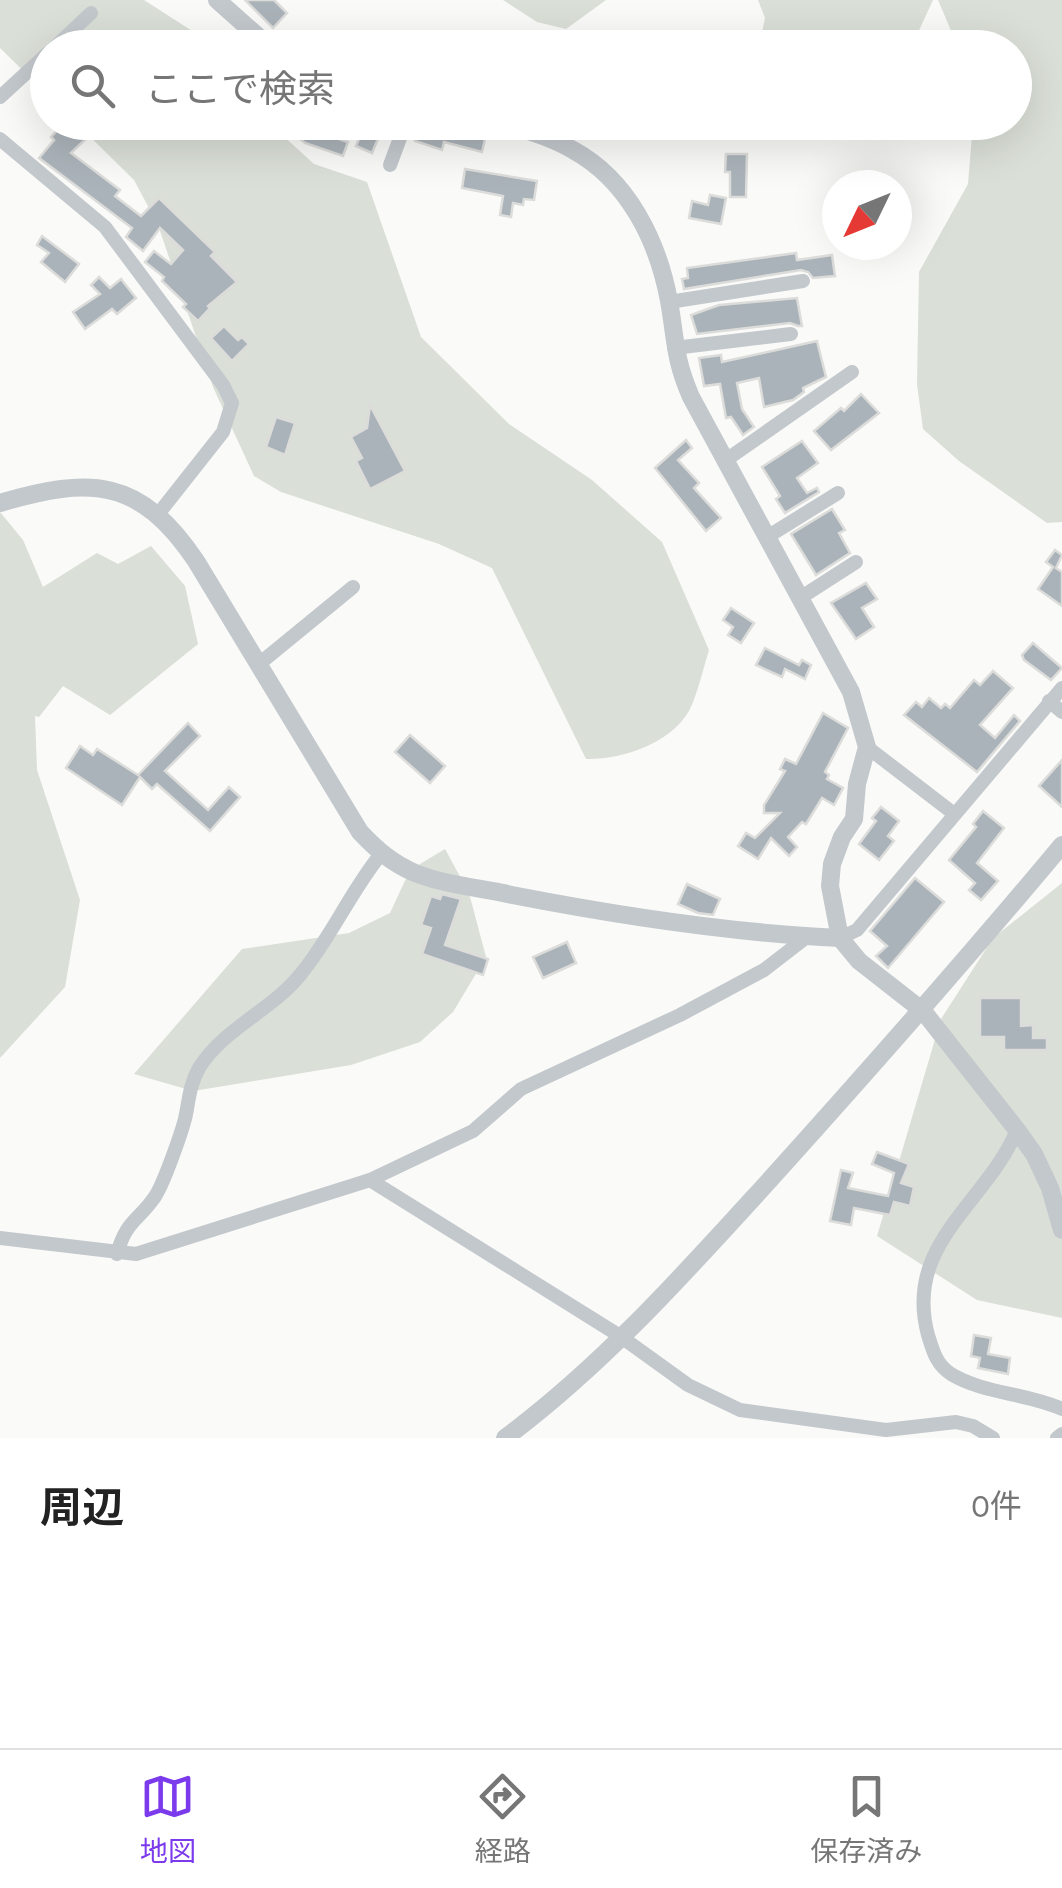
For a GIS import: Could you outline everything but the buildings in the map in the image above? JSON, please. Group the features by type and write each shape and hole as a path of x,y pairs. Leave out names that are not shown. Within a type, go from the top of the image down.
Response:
{"street":[{"path":"217,0 251,30"},
{"path":"73,30 91,13"},
{"path":"0,97 30,70"},
{"path":"0,139 105,227 223,384 232,404 223,432 159,513"},
{"path":"390,165 399,140"},
{"path":"549,140 576,150 610,177 637,213 657,250 674,348 691,397 851,692 867,746 857,784 854,819 832,864 830,886 840,938 859,961 922,1011 1017,1130 1050,1188 1062,1230"},
{"path":"669,302 803,281"},
{"path":"674,348 791,334"},
{"path":"726,460 852,372"},
{"path":"0,503 82,486 132,498 159,513 196,561 360,832 381,854 427,877 591,910 808,936 840,938 857,930 1062,688"},
{"path":"767,537 838,494"},
{"path":"800,598 856,562"},
{"path":"259,664 352,587"},
{"path":"1050,702 1062,712"},
{"path":"867,746 953,814"},
{"path":"505,1438 540,1412 684,1274 922,1011 1062,845"},
{"path":"117,1254 128,1226 155,1197 185,1119 187,1096 200,1068 225,1037 300,976 357,884 381,854"},
{"path":"0,1238 117,1254 157,1249 370,1180 472,1130 521,1090 680,1015 764,970 808,936"},
{"path":"1017,1130 1007,1155 940,1238 924,1282 923,1316 935,1358 947,1372 968,1382 1046,1401 1062,1409"},
{"path":"370,1180 620,1336 688,1385 740,1410 886,1430 956,1422 973,1426 993,1438"}],"shaded area":[{"path":"0,0 144,0 191,30 30,30 30,77 0,48"},
{"path":"503,0 606,0 566,29 537,22"},
{"path":"758,0 933,0 919,30 763,30 765,18"},
{"path":"938,0 1062,0 1062,522 1047,523 959,461 923,429 917,384 919,272 968,184 972,140 1032,140 1032,30 951,30"},
{"path":"93,140 288,140 314,164 367,182 421,337 509,424 592,480 662,542 709,650 692,704 681,723 644,748 614,757 586,759 492,568 439,544 281,492 254,476 213,387 158,225 134,180"},
{"path":"0,512 23,540 43,587 97,553 118,564 151,546 185,586 198,644 110,715 63,686 39,717 35,716 37,770 80,900 65,987 0,1058"},
{"path":"445,849 469,893 486,957 453,1012 420,1042 351,1065 193,1091 134,1074 242,949 349,933 390,913 410,870"},
{"path":"1062,883 1062,1318 977,1300 877,1236 941,1019 993,938"}]}
